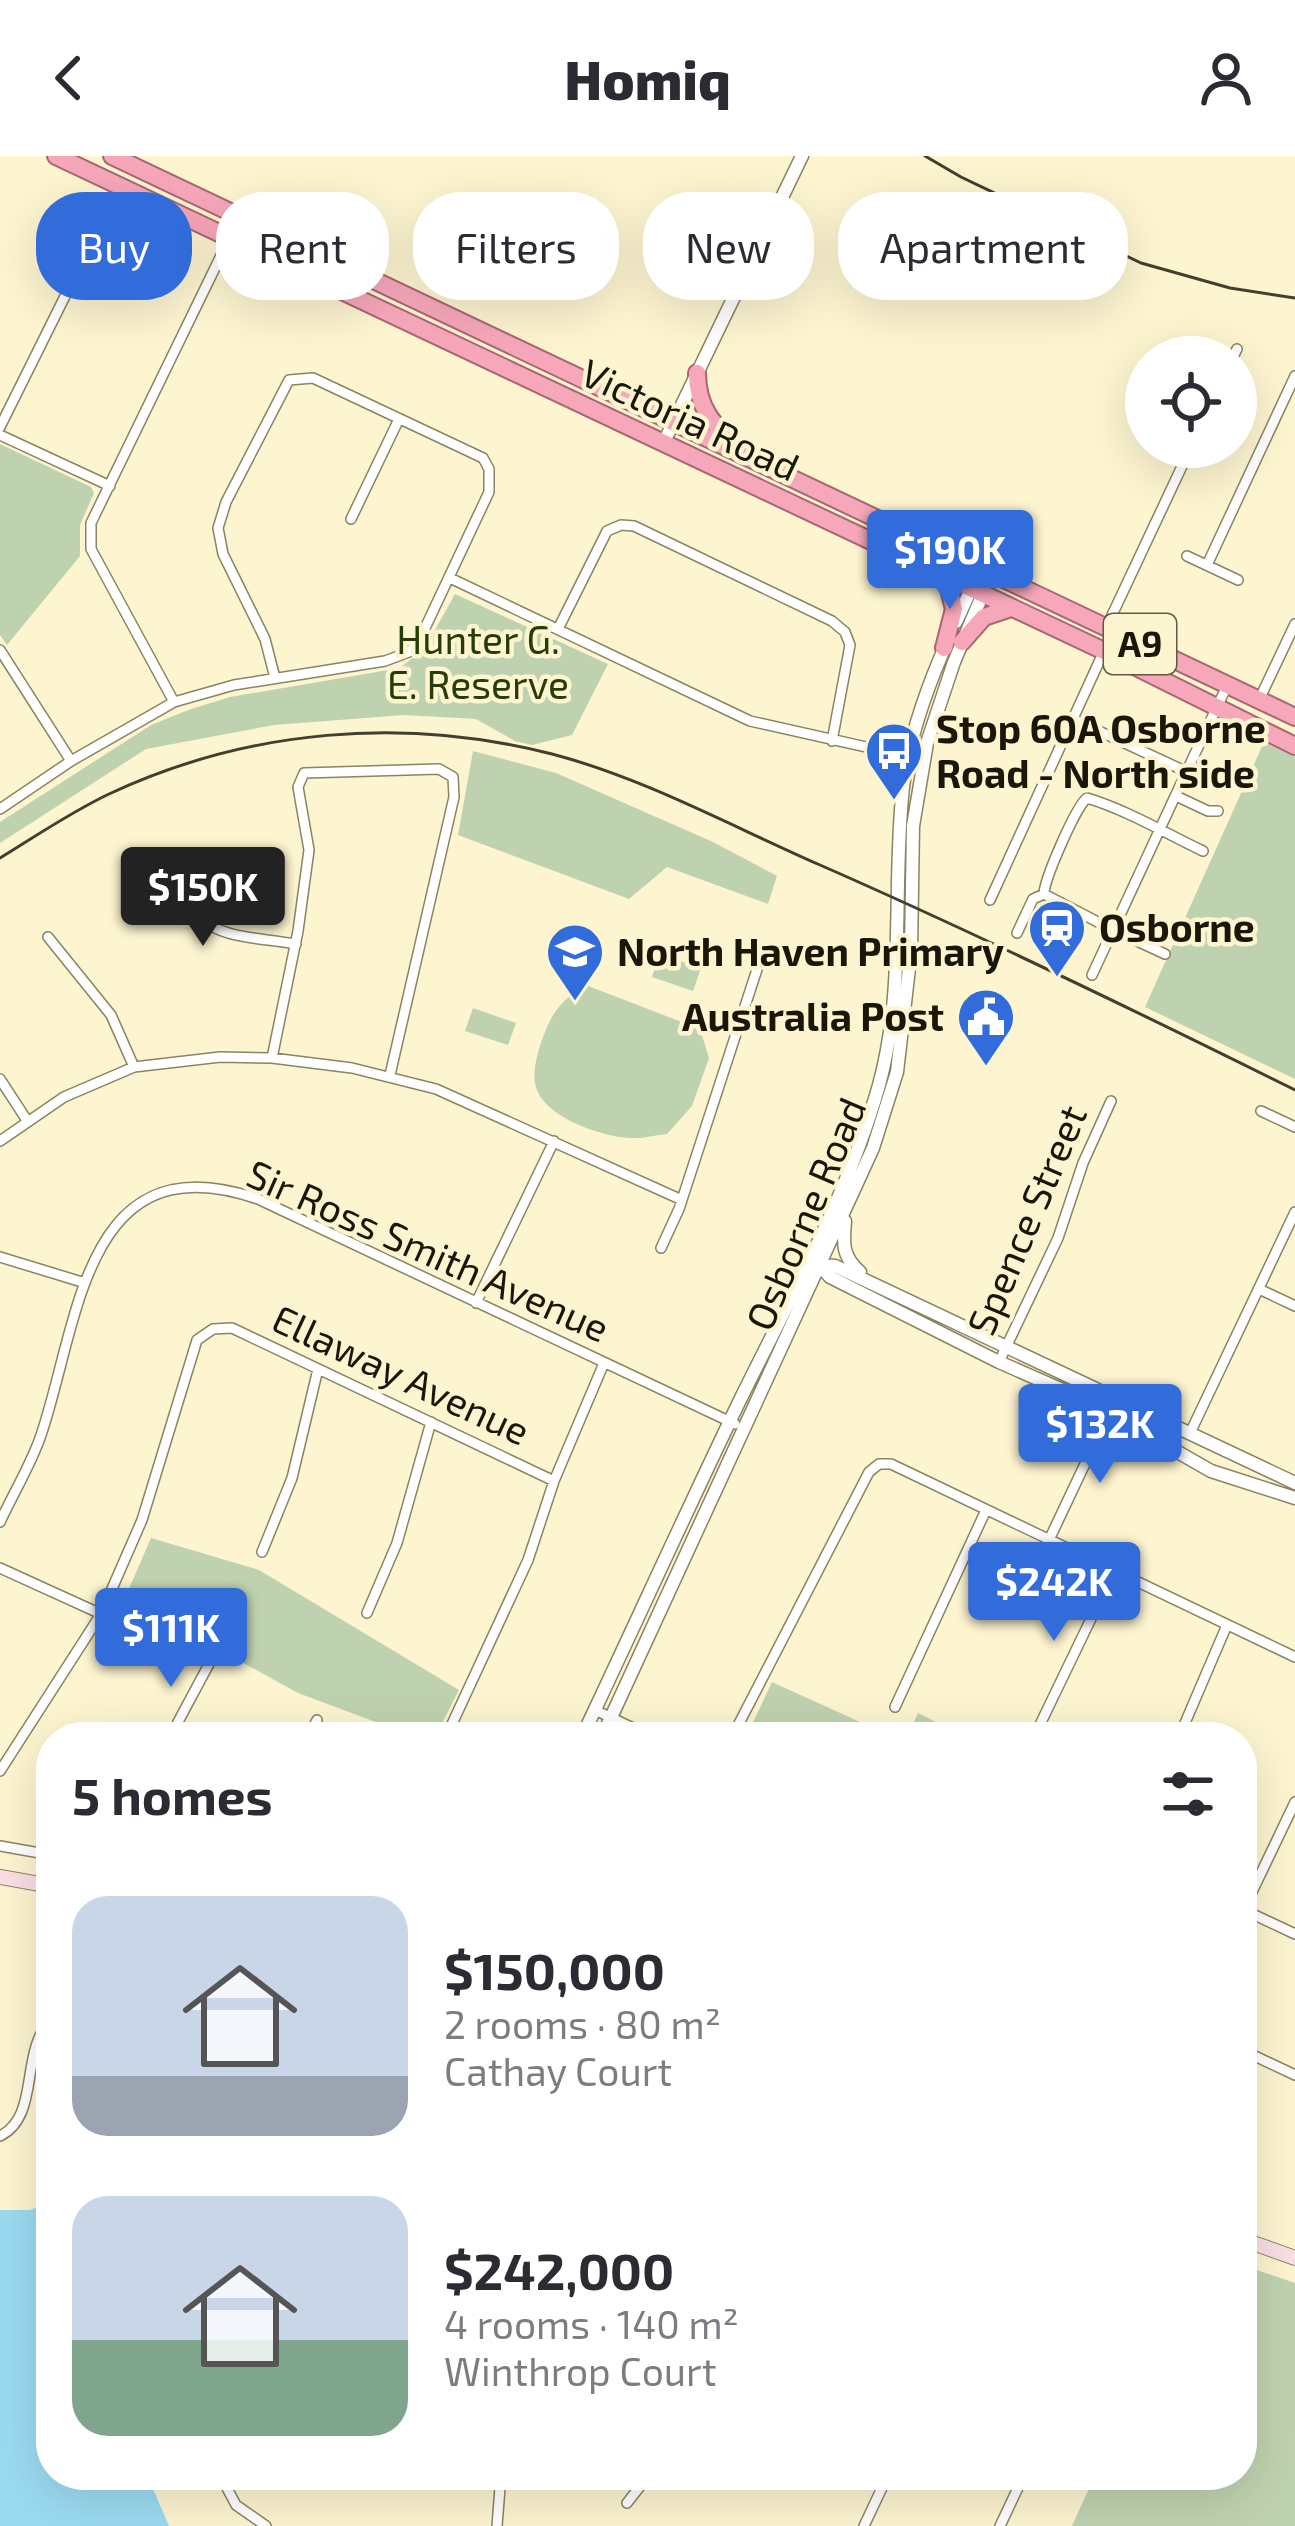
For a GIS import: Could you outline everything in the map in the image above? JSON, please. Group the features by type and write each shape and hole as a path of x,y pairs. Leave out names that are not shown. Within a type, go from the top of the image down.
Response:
{"highway":[{"name":"Victoria Road","path":"56,156 216,230"},
{"name":"Victoria Road","path":"112,156 1295,717"},
{"name":"Victoria Road","path":"362,300 1295,746"},
{"path":"697,374 697,394 706,415 757,463"},
{"path":"944,648 954,609 946,578"},
{"path":"962,641 984,617 1012,608"}],"main road":[{"path":"0,1876 36,1883"},
{"path":"1257,2244 1295,2258"}],"street":[{"path":"663,444 802,156"},
{"path":"174,702 91,549 91,523 216,266"},
{"path":"63,300 0,431 110,486"},
{"path":"1207,565 1295,376"},
{"path":"0,809 71,761 174,702 409,652 425,631 490,492 489,469 483,458 313,378 289,380 226,502 218,528 223,554 265,639 275,678"},
{"path":"351,519 398,419"},
{"path":"1106,628 1181,468"},
{"path":"558,629 607,531 634,526 832,621 845,632 850,645 832,741"},
{"path":"1187,556 1238,580"},
{"name":"Osborne Road","path":"609,1722 745,1429 865,1130 880,1082 897,967 900,827 908,758 944,648 986,572"},
{"path":"450,578 750,721 924,760"},
{"name":"Osborne Road","path":"819,1265 873,1148 897,1072 911,951 913,826 924,760 977,592"},
{"path":"1259,700 1295,624"},
{"path":"0,650 71,761"},
{"path":"990,900 1104,651"},
{"path":"1092,975 1227,685"},
{"path":"1073,719 1187,772"},
{"path":"272,1058 296,944 309,850 298,787 304,773 439,769 453,777 454,796 390,1075"},
{"path":"1176,796 1218,811"},
{"path":"1044,893 1044,882 1083,800 1102,803 1203,851"},
{"path":"170,869 180,894 201,923 220,932 296,944"},
{"path":"1044,893 1165,954"},
{"path":"1017,933 1033,899 1044,893"},
{"path":"48,938 111,1016 134,1067"},
{"path":"662,1248 763,951"},
{"path":"880,1082 897,1072 886,1051"},
{"path":"0,1141 84,1087 134,1067 220,1057 272,1058 390,1075 436,1089 682,1200"},
{"path":"0,1079 28,1122"},
{"name":"Spence Street","path":"999,1362 1058,1238 1083,1163 1111,1101"},
{"path":"1261,1111 1295,1127"},
{"path":"476,1303 554,1141"},
{"name":"Sir Ross Smith Avenue","path":"0,1522 40,1441 82,1282 103,1242 130,1212 169,1192 228,1189 745,1429"},
{"path":"846,1208 846,1257 868,1288 1210,1471 1295,1498"},
{"path":"1191,1431 1295,1212"},
{"path":"817,1241 819,1265 830,1277 1007,1346 1295,1483"},
{"path":"0,1257 82,1282"},
{"path":"803,1285 819,1265"},
{"path":"803,1285 868,1288"},
{"name":"Osborne Road","path":"589,1722 730,1421 803,1285"},
{"path":"1258,1289 1295,1306"},
{"name":"Ellaway Avenue","path":"0,1771 101,1614 142,1520 197,1340 213,1329 232,1328 554,1480"},
{"path":"453,1722 528,1560 554,1480 604,1363"},
{"path":"262,1552 292,1478 317,1369"},
{"path":"1049,1540 1109,1413"},
{"path":"367,1612 398,1543 431,1422"},
{"path":"740,1722 874,1467 892,1464 1295,1657"},
{"path":"895,1707 986,1510"},
{"path":"0,1568 101,1614"},
{"path":"1041,1722 1114,1571"},
{"path":"1186,1722 1228,1624"},
{"path":"178,1722 209,1664"},
{"path":"595,1710 620,1722"},
{"path":"1257,1882 1295,1802"},
{"path":"0,1846 36,1852"},
{"path":"1257,1917 1295,1934"},
{"path":"0,2136 13,2130 21,2115 36,2041"},
{"path":"1257,2057 1295,2075"},
{"path":"228,2490 236,2505 266,2526"},
{"path":"497,2526 500,2490"},
{"path":"627,2503 637,2490"},
{"path":"864,2526 881,2490"},
{"path":"1000,2526 1017,2490"}],"green space":[{"path":"0,444 91,487 94,493 80,525 80,556 7,645 0,635"},
{"name":"Hunter G. E. Reserve","path":"455,594 608,664 572,735 532,745 476,719 404,715 274,725 146,749 0,843 0,822 151,725 230,697 400,668 425,648"},
{"path":"1264,742 1295,757 1295,1079 1145,1007"},
{"path":"473,751 556,773 713,842 777,876 768,904 667,867 629,899 458,835"},
{"path":"659,954 701,968 693,991 652,977"},
{"path":"588,986 700,1029 709,1058 692,1106 667,1134 635,1138 605,1134 562,1116 541,1098 534,1074 545,1032 561,1004"},
{"path":"473,1008 516,1023 508,1045 465,1031"},
{"path":"151,1538 259,1570 459,1690 443,1722 376,1722 298,1693 125,1598"},
{"path":"772,1682 860,1722 753,1722"},
{"path":"918,1713 936,1722 914,1722"},
{"path":"1257,2270 1295,2283 1295,2526 1072,2526 1088,2490 1257,2490"}],"water":[{"path":"36,2208 36,2490 153,2490 169,2526 0,2526 0,2210"}],"railway":[{"path":"925,156 1141,263 1230,288 1295,298"},
{"path":"0,858 109,794 216,755 327,735 439,735 496,742 586,764 688,804 999,946 1295,1090"}],"place":[{"name":"Stop 60A Osborne Road - North side","path":"894,802"},
{"name":"Osborne","path":"1057,979"},
{"name":"North Haven Primary","path":"575,1003"},
{"name":"Australia Post","path":"986,1068"}]}
